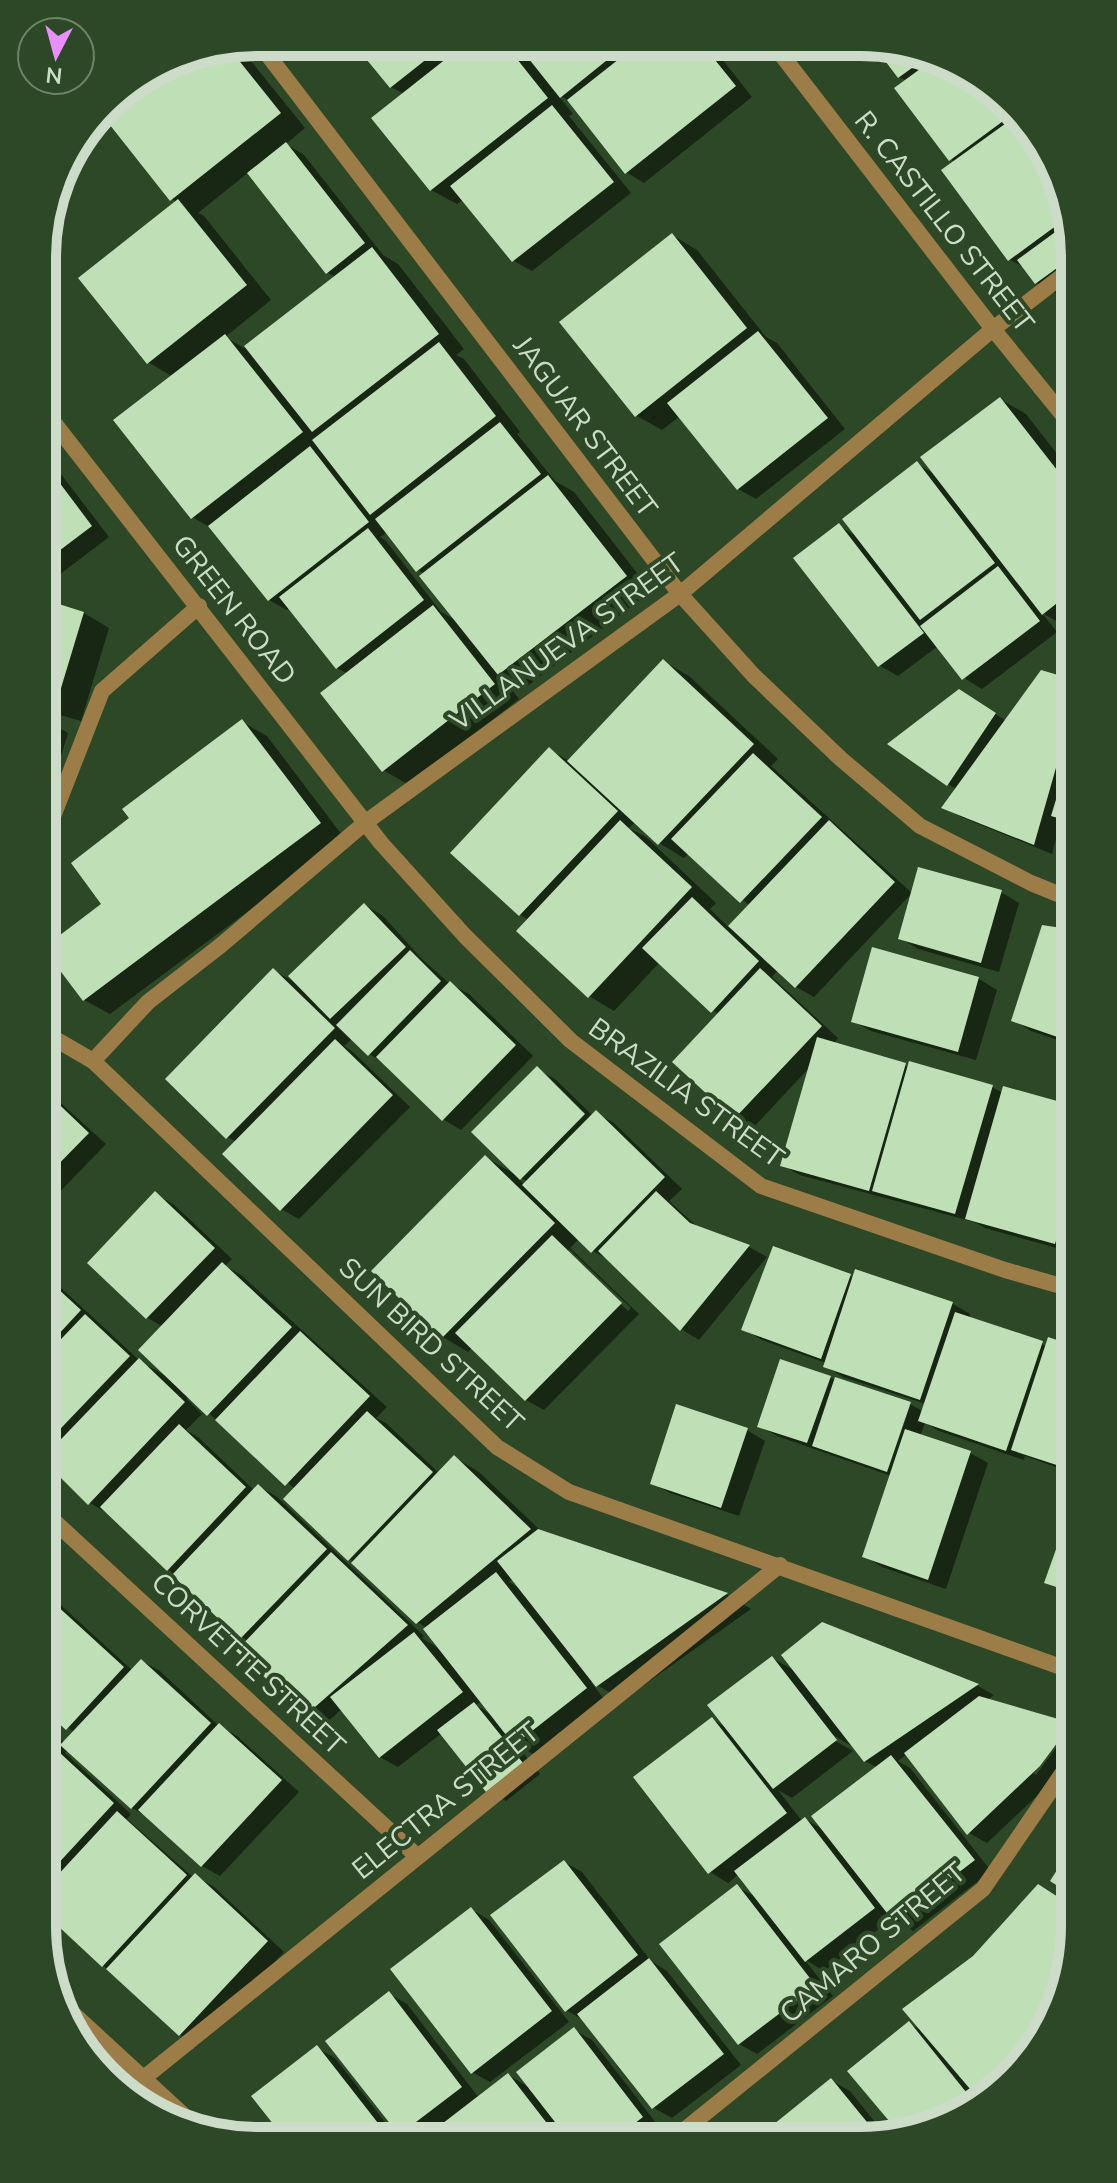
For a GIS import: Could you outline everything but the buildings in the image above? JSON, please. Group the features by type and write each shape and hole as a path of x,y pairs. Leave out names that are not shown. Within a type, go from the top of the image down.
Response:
{"street":[{"name":"JAGUAR STREET","path":"269,56 680,594 754,676 819,738 920,826 1061,895"},
{"name":"R. CASTILLO STREET","path":"782,56 1061,413"},
{"name":"VILLANUEVA STREET","path":"93,1061 148,1002 220,946 366,822 680,594 993,329 1061,277"},
{"name":"GREEN ROAD","path":"56,425 381,843"},
{"path":"56,809 102,691 199,606"},
{"name":"BRAZILIA STREET","path":"381,843 465,936 571,1041 761,1186 1005,1270 1061,1286"},
{"name":"SUN BIRD STREET","path":"56,1040 93,1061 497,1447 569,1492 1061,1667"},
{"name":"CORVETTE STREET","path":"56,1523 418,1857"},
{"name":"ELECTRA STREET","path":"136,2086 780,1565"},
{"name":"CAMARO STREET","path":"688,2127 983,1889 1061,1775"},
{"path":"79,2018 181,2112"}]}
